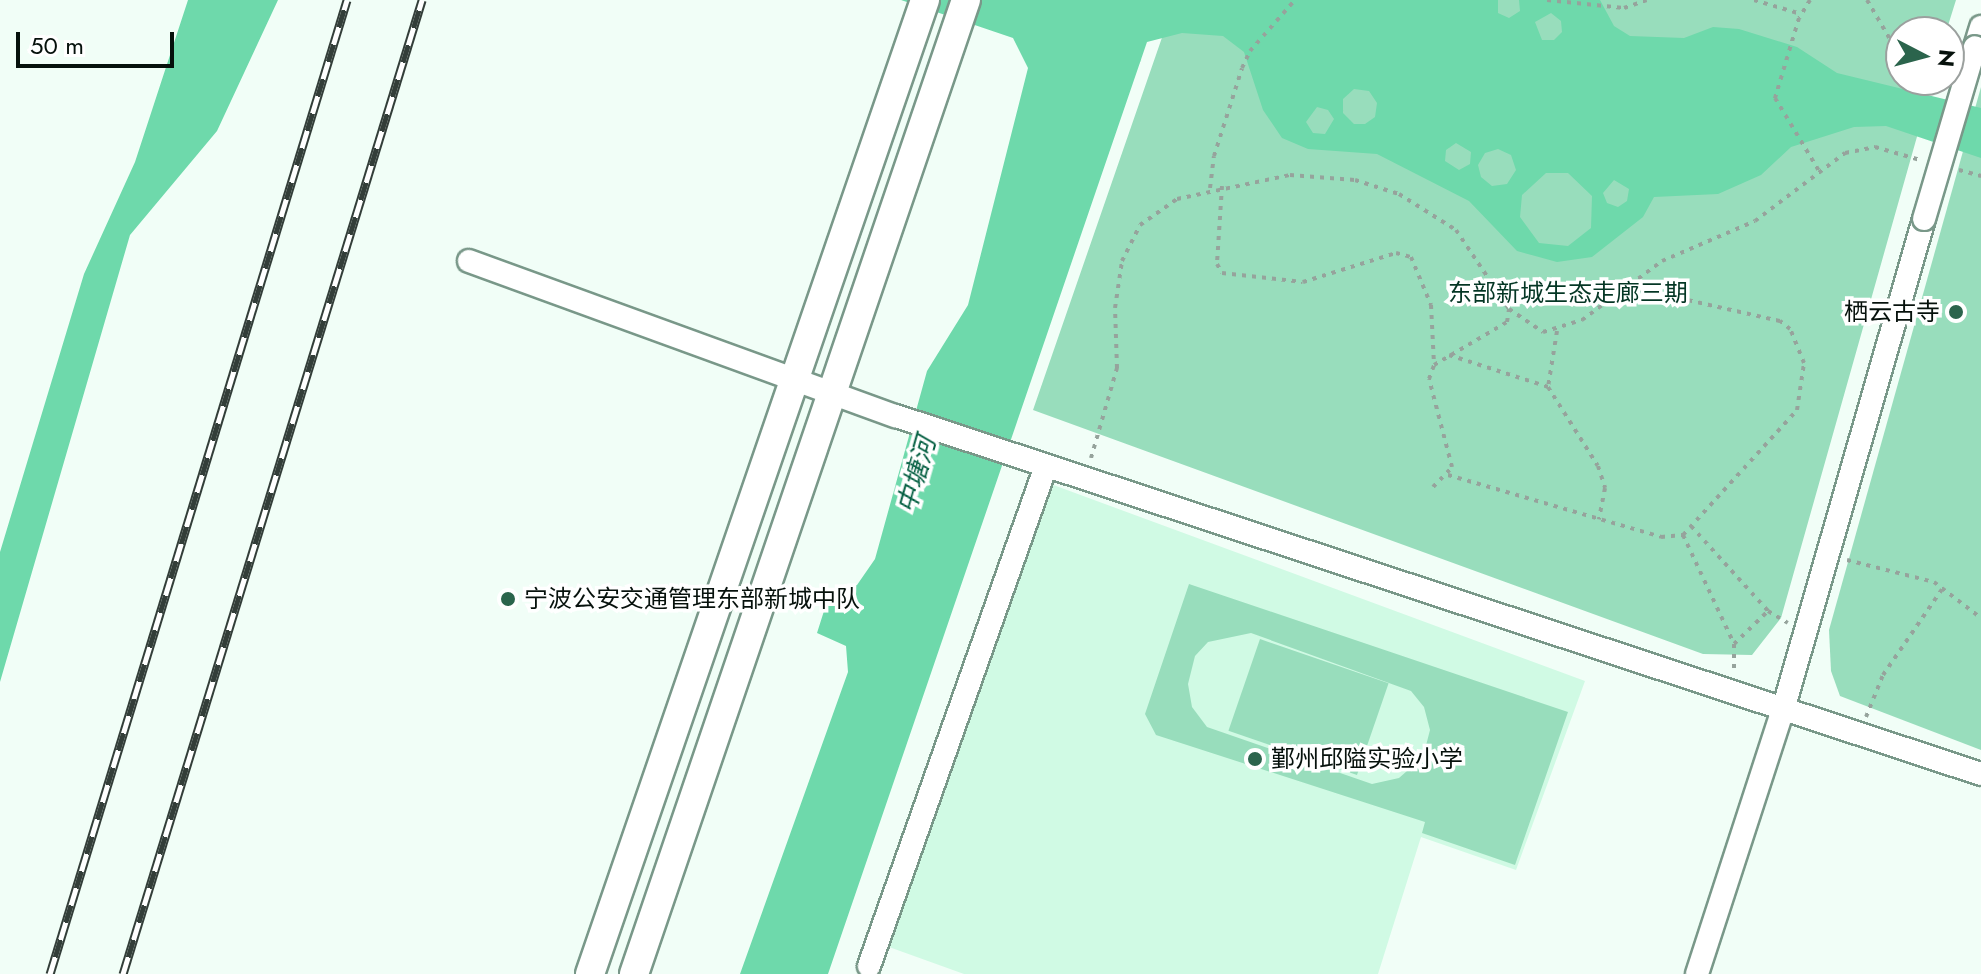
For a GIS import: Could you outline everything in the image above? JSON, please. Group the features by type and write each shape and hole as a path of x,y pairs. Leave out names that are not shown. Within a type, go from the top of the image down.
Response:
{"main road":[{"path":"634,974 966,0"},
{"path":"590,974 921,11"}],"street":[{"path":"1697,974 1783,710 1978,37"},
{"path":"469,261 896,416 1981,774"},
{"path":"869,966 1042,465"}],"path":[{"path":"1210,188 1214,156 1242,68 1250,51 1295,0"},
{"path":"1547,0 1616,8 1647,0"},
{"path":"1754,0 1801,14"},
{"path":"1810,0 1801,14 1775,98 1819,171"},
{"path":"1867,0 1885,31"},
{"path":"1085,479 1117,368 1116,297 1130,241 1155,212 1210,188 1290,175 1355,180 1399,194 1456,230 1509,309 1528,325 1557,331 1691,246 1755,221 1819,171 1859,147 1936,164"},
{"path":"1951,168 1981,176"},
{"path":"1222,186 1217,264 1222,273 1303,282 1396,253 1411,257 1431,305 1434,365 1429,379 1452,467 1448,475 1433,487"},
{"path":"1448,475 1661,537 1683,535 1797,410 1804,363 1790,329 1780,321 1626,286"},
{"path":"1434,365 1507,322 1509,309"},
{"path":"1548,387 1557,331"},
{"path":"1449,355 1548,387 1598,466 1605,488 1599,519"},
{"path":"1691,526 1768,611 1805,633"},
{"path":"1683,535 1734,644 1734,693"},
{"path":"1827,557 1873,564 1942,589 1981,618"},
{"path":"1859,734 1883,675 1942,589"},
{"path":"1734,644 1768,611"}],"shaded area":[{"name":"鄞州邱隘实验小学","path":"1048,483 1585,681 1516,870 1421,837 1378,974 964,974 889,947"}],"green space":[{"name":"东部新城生态走廊三期","path":"1175,0 1956,0 1951,16 1885,16 1885,96 1928,96 1781,618 1752,655 1703,654 1033,410"},
{"path":"1981,87 1981,750 1840,696 1831,671 1829,630"},
{"path":"1189,584 1568,712 1515,865 1422,833 1425,822 1156,735 1145,714","holes":["1251,633 1411,691 1424,707 1430,730 1423,757 1399,778 1372,784 1207,727 1192,707 1188,684 1195,656 1208,642"]},
{"path":"1260,639 1389,683 1357,775 1228,731"}],"water":[{"path":"188,0 278,0 217,131 130,235 0,682 0,552 84,274 135,162"},
{"name":"中塘河","path":"901,0 1498,0 1498,13 1509,18 1520,11 1519,0 1600,0 1614,26 1630,36 1684,38 1713,27 1739,29 1797,47 1837,73 1885,85 1885,96 1932,96 1981,108 1981,158 1886,126 1854,127 1791,147 1761,175 1718,194 1654,197 1643,217 1592,257 1557,262 1517,251 1469,201 1377,154 1308,149 1282,138 1263,110 1244,52 1223,36 1182,33 1147,42 828,974 740,974 848,672 846,646 817,633 830,592 857,585 875,559 927,371 968,305 1028,68 1013,38","holes":["1551,13 1561,21 1562,32 1554,40 1542,40 1535,22","1354,89 1369,91 1377,103 1375,117 1365,124 1354,124 1343,113 1343,99","1317,107 1328,110 1334,119 1325,134 1313,133 1306,122","1456,143 1471,152 1470,164 1459,170 1445,161 1446,150","1498,149 1511,155 1516,170 1507,184 1492,186 1481,177 1478,165 1485,153","1546,173 1568,173 1592,196 1591,228 1568,246 1539,243 1520,217 1522,195","1614,180 1629,189 1627,201 1618,207 1607,203 1603,193"]}],"railway":[{"path":"50,974 347,0"},
{"path":"123,974 422,0"}],"place":[{"name":"栖云古寺","path":"1956,312"},
{"name":"宁波公安交通管理东部新城中队","path":"508,599"},
{"name":"鄞州邱隘实验小学","path":"1255,759"}]}
